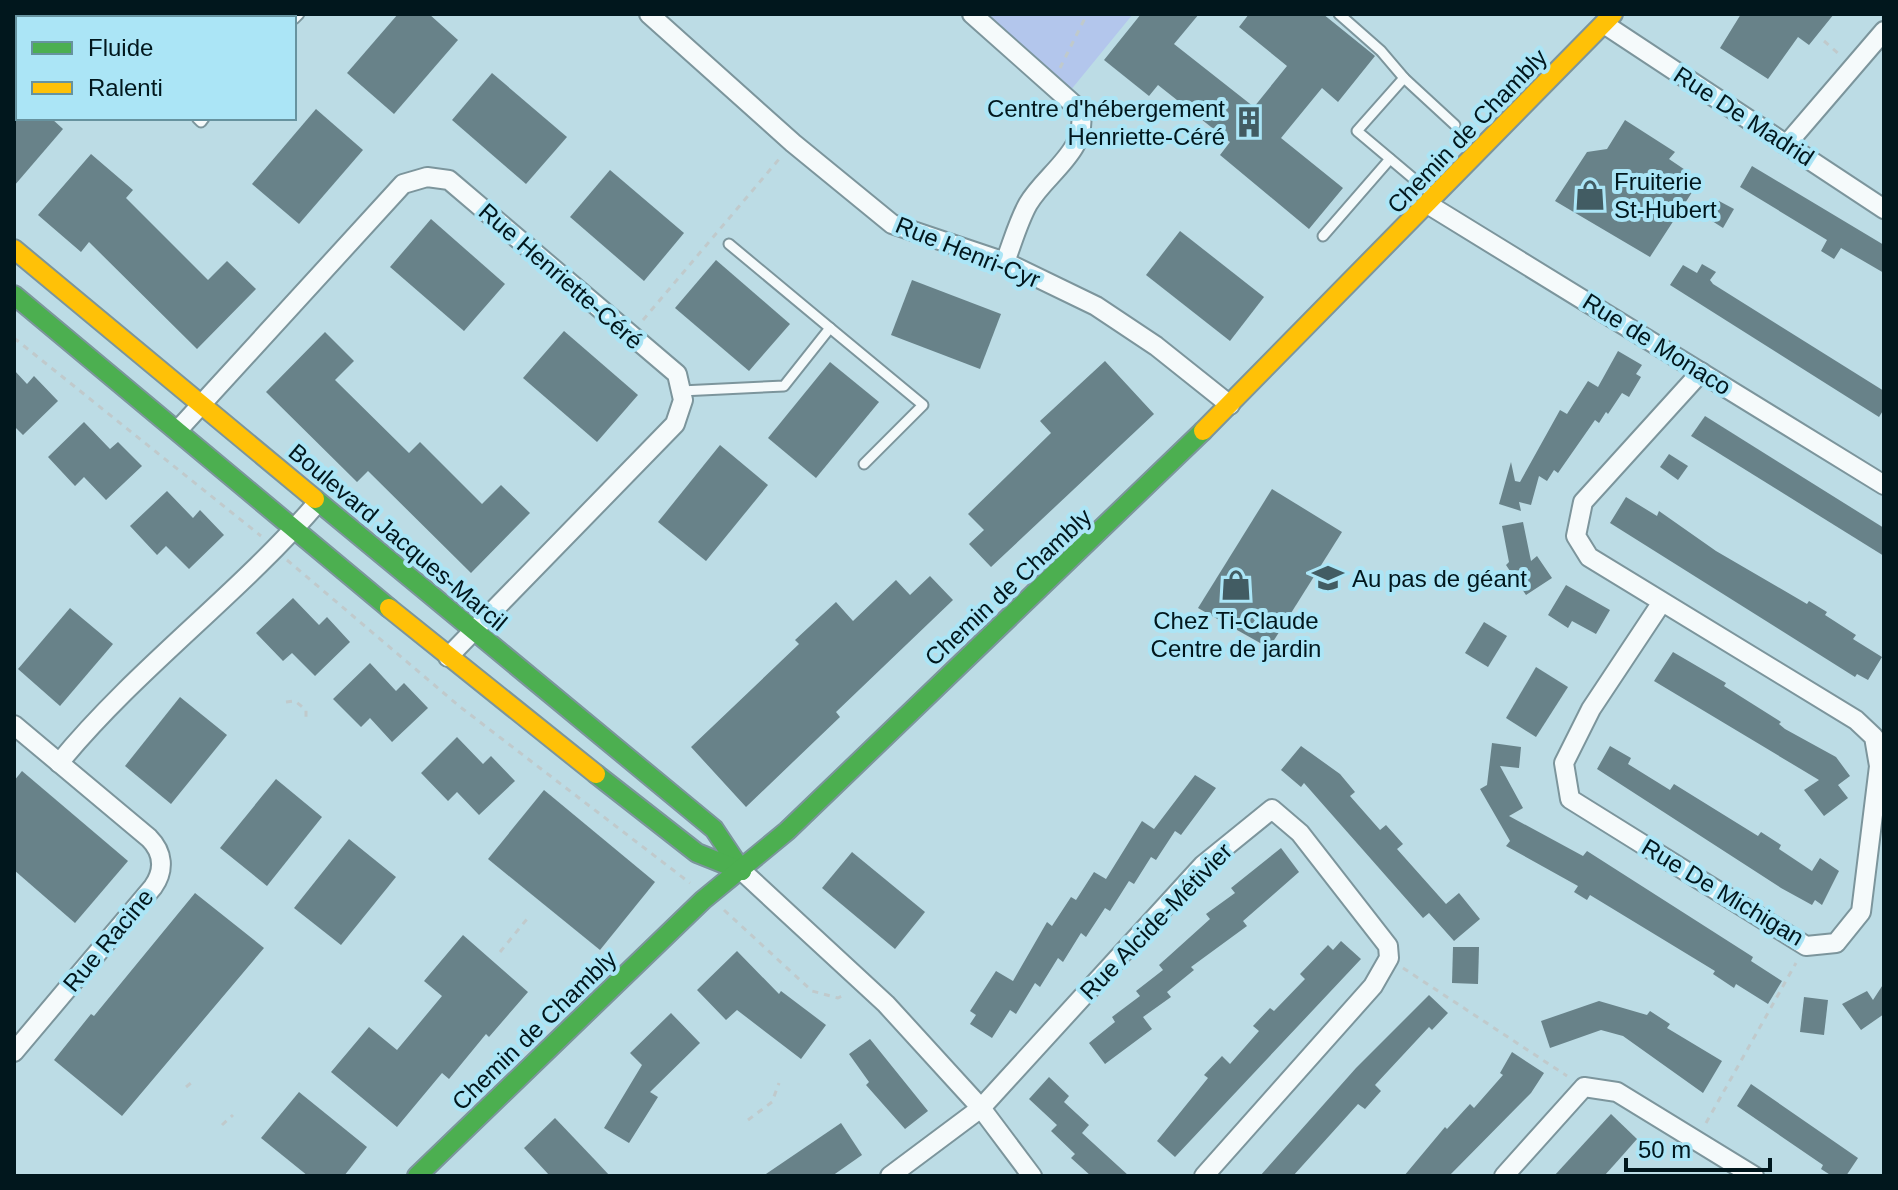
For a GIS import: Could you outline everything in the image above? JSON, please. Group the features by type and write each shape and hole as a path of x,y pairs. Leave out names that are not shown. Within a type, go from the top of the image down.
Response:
{"street":[{"name":"Rue Henri-Cyr","path":"649,14 793,143 892,224 1005,262 1096,306 1156,346 1230,405"},
{"path":"972,14 1080,110 1083,124 1078,142 1028,204 1005,262"},
{"name":"Rue De Madrid","path":"1608,19 1786,145 1884,209"},
{"name":"Chemin de Chambly","path":"417,1176 709,896 742,871 1143,492 1608,19"},
{"path":"1786,145 1884,31"},
{"name":"Rue Henriette-Céré","path":"178,430 403,184 427,177 449,180 677,374 681,391"},
{"name":"Rue de Monaco","path":"1432,201 1884,485"},
{"name":"Boulevard Jacques-Marcil","path":"14,249 714,829 742,871 886,1004 981,1108 1032,1176"},
{"name":"Boulevard Jacques-Marcil","path":"14,295 448,657 697,853 742,871"},
{"name":"Rue De Michigan","path":"1662,602 1591,709 1564,763 1570,799 1806,946 1836,943 1861,912 1879,766 1874,737 1856,720 1589,557 1576,536 1583,502 1701,372"},
{"path":"448,657 675,424 683,400 681,391"},
{"path":"59,763 95,722 276,550 318,502"},
{"name":"Rue Racine","path":"14,725 154,843 161,859 161,871 153,887 14,1052"},
{"name":"Rue Alcide-Métivier","path":"981,1108 1203,865 1272,809 1300,833 1388,946 1389,958"},
{"path":"1204,1176 1373,986 1389,958"},
{"path":"1504,1176 1584,1087 1617,1092 1754,1176"},
{"path":"890,1176 981,1108"}],"lane":[{"path":"1339,14 1455,125"},
{"path":"1404,78 1357,131 1432,201"},
{"path":"1323,236 1390,159"},
{"path":"729,244 923,405 864,464"},
{"path":"681,391 784,386 830,328"}],"path":[{"path":"1051,84 1087,14"},
{"path":"630,335 793,143"},
{"path":"14,338 171,460 459,706 709,896 812,991 838,998 862,985"},
{"path":"286,702 295,701 306,710 306,719"},
{"path":"500,952 527,919"},
{"path":"1697,1141 1806,946"},
{"path":"1389,958 1584,1087"},
{"path":"186,1087 191,1083"},
{"path":"748,1120 772,1102 779,1083"},
{"path":"222,1125 233,1115"}],"shaded area":[{"path":"986,14 1133,14 1070,91"}],"building":[{"path":"398,14 429,14 458,40 394,114 347,73"},
{"name":"Centre d'hébergement Henriette-Céré","path":"1141,14 1199,14 1174,44 1254,107 1287,66 1239,27 1249,14 1323,14 1375,56 1338,102 1322,88 1281,138 1343,188 1309,229 1220,155 1230,142 1158,85 1149,96 1104,60"},
{"path":"1741,14 1834,14 1809,45 1798,37 1768,79 1720,48"},
{"path":"492,73 567,137 526,184 452,120"},
{"path":"316,109 363,150 299,224 252,184"},
{"path":"14,118 53,120 63,129 14,186"},
{"path":"1625,120 1675,152 1669,159 1700,180 1650,257 1555,201 1587,152 1607,149"},
{"path":"91,154 133,190 126,198 208,280 227,261 256,289 197,349 89,242 81,252 38,215"},
{"path":"1752,166 1884,245 1884,273 1841,248 1834,259 1821,251 1827,240 1740,187"},
{"path":"610,170 684,233 644,281 570,217"},
{"path":"1719,201 1734,209 1723,228 1709,219"},
{"path":"431,219 505,284 464,331 390,267"},
{"path":"1180,231 1264,297 1230,341 1146,275"},
{"path":"716,260 790,324 749,371 675,308"},
{"path":"1702,264 1716,272 1710,280 1713,284 1884,391 1884,409 1879,417 1670,285 1683,265 1697,273"},
{"path":"912,280 1001,314 980,369 891,335"},
{"path":"564,331 638,395 597,442 523,378"},
{"path":"325,332 354,361 335,380 409,453 420,442 482,504 501,485 530,513 471,573 368,471 357,482 266,392"},
{"path":"1618,351 1642,365 1636,374 1641,377 1629,397 1622,393 1599,423 1595,420 1558,473 1554,470 1547,481 1539,476 1531,505 1519,502 1521,511 1499,504 1511,462 1515,481 1520,482 1560,410 1567,414 1588,381 1598,387"},
{"path":"1105,361 1154,414 991,567 969,544 984,530 968,514 1051,433 1040,421"},
{"path":"830,362 879,402 816,478 768,438"},
{"path":"14,370 27,384 34,376 58,401 23,435 14,426"},
{"path":"1705,416 1884,528 1884,556 1691,436"},
{"path":"84,422 110,449 118,442 142,466 106,500 84,477 75,486 48,457"},
{"path":"720,445 768,485 706,561 658,522"},
{"path":"1669,454 1688,466 1678,480 1660,467"},
{"path":"1272,489 1342,532 1269,648 1198,608"},
{"path":"167,491 193,518 200,510 224,535 189,569 166,546 157,555 130,526"},
{"path":"1626,497 1657,516 1659,511 1716,551 1807,604 1809,601 1827,612 1825,615 1856,635 1853,639 1882,657 1868,680 1857,674 1855,677 1610,523"},
{"path":"1523,522 1531,561 1537,556 1552,578 1526,595 1506,565 1509,562 1502,526"},
{"path":"930,576 953,600 836,712 840,717 746,807 691,747 799,644 795,640 836,602 853,621 896,580 910,595"},
{"path":"1566,585 1610,610 1596,634 1572,621 1568,628 1548,615"},
{"path":"293,598 319,625 327,617 350,642 315,676 292,653 283,661 256,633"},
{"path":"70,608 113,644 60,706 18,669"},
{"path":"1484,622 1507,636 1488,667 1465,653"},
{"path":"1673,652 1726,683 1724,686 1781,722 1779,724 1785,729 1836,757 1850,776 1838,785 1848,798 1824,816 1804,790 1819,780 1654,681"},
{"path":"370,663 396,691 404,683 428,708 392,742 370,718 361,727 333,699"},
{"path":"1536,667 1568,687 1536,737 1506,718"},
{"path":"180,697 227,735 171,804 125,766"},
{"path":"457,737 483,764 491,756 515,781 479,815 457,792 448,801 421,773"},
{"path":"1492,743 1521,747 1519,768 1500,766 1523,808 1509,816 1583,856 1587,851 1753,957 1751,961 1782,981 1768,1004 1736,984 1734,988 1713,974 1715,971 1590,895 1587,900 1574,892 1578,886 1506,846 1510,841 1480,789 1487,785"},
{"path":"1301,746 1340,774 1355,792 1350,796 1380,830 1386,825 1403,844 1397,849 1446,904 1459,893 1480,919 1454,941 1429,913 1423,918 1304,783 1301,787 1281,770"},
{"path":"1610,746 1631,758 1628,764 1670,790 1674,784 1758,836 1761,832 1781,845 1779,849 1812,871 1820,858 1839,871 1822,905 1815,900 1812,905 1781,888 1597,769"},
{"path":"22,771 128,861 75,923 14,870 14,781"},
{"path":"1195,775 1216,788 1181,835 1175,831 1156,860 1151,857 1134,884 1129,881 1110,911 1105,908 1086,937 1081,933 1063,962 1058,958 1040,987 1035,983 1016,1014 1010,1010 992,1038 970,1024 976,1015 970,1011 996,971 1013,981 1047,922 1052,926 1071,897 1076,900 1094,872 1106,879 1142,821 1154,829"},
{"path":"276,779 322,817 267,886 220,848"},
{"path":"544,790 655,882 600,950 488,859"},
{"path":"349,839 396,877 341,945 294,908"},
{"path":"1281,848 1299,872 1243,921 1247,926 1191,967 1194,970 1167,992 1171,997 1143,1017 1152,1029 1105,1064 1089,1043 1115,1022 1112,1017 1140,996 1136,991 1163,970 1159,965 1210,919 1206,914 1235,893 1231,888"},
{"path":"852,852 925,912 895,949 822,888"},
{"path":"195,893 264,948 122,1116 54,1060"},
{"path":"463,935 528,992 489,1037 486,1034 449,1079 442,1073 397,1127 331,1072 369,1027 397,1050 442,996 424,981"},
{"path":"1341,941 1361,959 1175,1157 1157,1141 1208,1078 1204,1075 1222,1056 1230,1064 1259,1031 1253,1026 1270,1008 1274,1011 1305,979 1300,974 1328,945 1333,950"},
{"path":"1453,947 1479,947 1478,984 1452,983"},
{"path":"737,951 779,994 781,991 826,1025 801,1059 737,1010 726,1020 697,990"},
{"path":"1884,983 1884,1014 1861,1030 1842,1004 1867,991 1873,1000"},
{"path":"1429,995 1448,1013 1432,1030 1429,1027 1375,1085 1381,1091 1365,1109 1358,1104 1293,1176 1260,1176 1356,1068"},
{"path":"1804,997 1828,1000 1824,1035 1800,1032"},
{"path":"1599,1001 1647,1015 1650,1011 1670,1024 1667,1028 1722,1061 1703,1093 1623,1036 1601,1030 1550,1048 1541,1021"},
{"path":"671,1013 700,1043 650,1092 658,1097 629,1143 604,1128 642,1065 630,1053"},
{"path":"870,1039 928,1111 905,1129 866,1085 869,1082 849,1054"},
{"path":"1512,1052 1544,1073 1531,1093 1449,1176 1404,1176 1445,1127 1447,1129 1470,1104 1474,1108 1503,1075 1500,1073"},
{"path":"1049,1077 1069,1096 1064,1102 1089,1125 1082,1133 1129,1176 1091,1176 1071,1158 1075,1154 1051,1131 1057,1125 1029,1099"},
{"path":"1751,1084 1858,1158 1846,1176 1832,1176 1821,1169 1823,1165 1737,1106"},
{"path":"299,1092 367,1147 344,1176 308,1176 261,1138"},
{"path":"1611,1114 1637,1139 1604,1176 1554,1176"},
{"path":"555,1118 610,1176 550,1176 524,1148"},
{"path":"841,1123 862,1155 832,1176 763,1176"}],"traffic: fast":[{"path":"14,295 389,608"},
{"path":"417,1176 703,900 787,831 1203,431"},
{"path":"315,499 714,829 742,871"},
{"path":"596,774 697,853 742,871"}],"traffic: slow":[{"path":"1203,431 1613,14"},
{"path":"14,249 315,499"},
{"path":"389,608 596,774"}],"place":[{"name":"Centre d'hébergement Henriette-Céré","path":"1249,122"},
{"name":"Fruiterie St-Hubert","path":"1590,195"},
{"name":"Au pas de géant","path":"1328,578"},
{"name":"Chez Ti-Claude Centre de jardin","path":"1236,585"}]}
